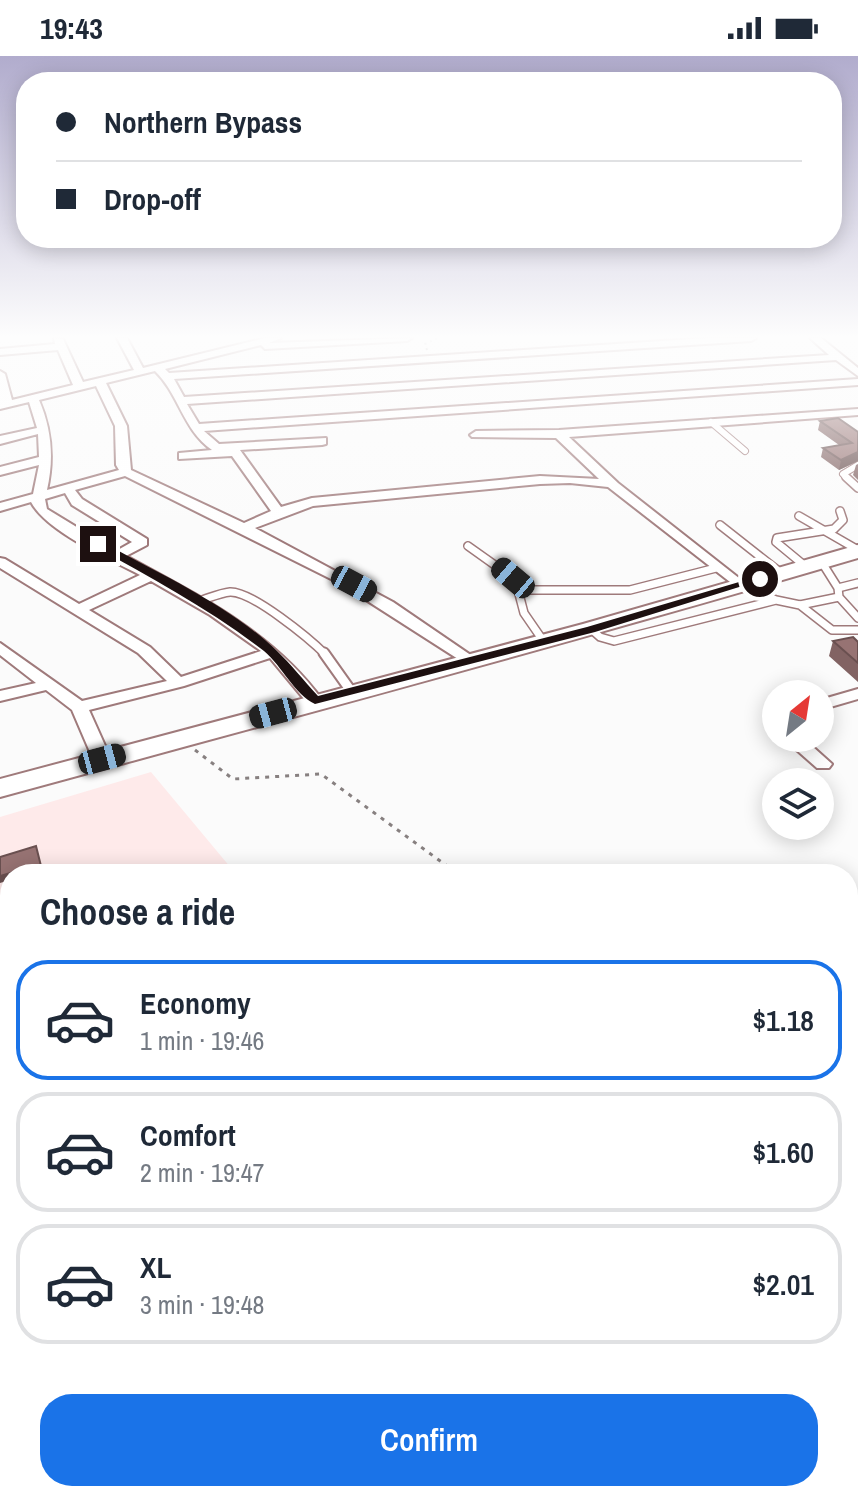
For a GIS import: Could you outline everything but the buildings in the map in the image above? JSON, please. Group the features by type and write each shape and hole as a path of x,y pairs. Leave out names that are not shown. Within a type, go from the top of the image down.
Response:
{"main road":[{"path":"0,788 351,691 591,629 858,550"}],"street":[{"path":"37,405 41,414 46,459 37,502 42,511 199,601 272,652 315,701"},
{"path":"111,405 121,426 122,465 126,472 371,593 438,636 469,661"},
{"path":"183,405 196,428 209,444 217,448 322,441"},
{"path":"318,405 320,419"},
{"path":"567,417 625,405"},
{"path":"196,428 503,406 567,417 711,422 858,412"},
{"path":"559,434 567,417"},
{"path":"0,440 42,430"},
{"path":"476,435 559,434 612,484 739,585"},
{"path":"183,456 235,452 278,512"},
{"path":"0,471 46,459"},
{"path":"0,507 126,472"},
{"path":"244,528 302,504 347,496 570,479 612,484"},
{"path":"67,487 77,502 142,542 118,555"},
{"path":"0,562 144,650 178,683"},
{"path":"80,609 152,575"},
{"path":"0,648 79,707 102,759"},
{"path":"79,707 178,683 272,652"},
{"path":"0,696 47,685"},
{"path":"834,701 858,694"},
{"path":"809,752 823,764"}],"lane":[{"path":"711,422 745,451"},
{"path":"858,465 843,474 858,488"},
{"path":"802,567 776,542 777,538 788,534 823,532 840,525 843,520 840,511"},
{"path":"799,516 858,550"},
{"path":"720,525 802,567 838,592 858,618"},
{"path":"468,546 513,578 524,613 544,642"},
{"path":"518,590 630,590 716,568"},
{"path":"800,605 858,583"},
{"path":"739,585 776,600 800,605 829,631 858,630"},
{"path":"199,601 231,592 245,595 311,640 329,658 351,691"},
{"path":"591,629 600,637 614,641 776,600"}],"path":[{"path":"179,738 233,779 321,774 444,864"}],"shaded area":[{"path":"151,772 228,864 0,864 0,817"}],"route":[{"path":"98,544 187,593 240,628 272,652 315,701 591,629 760,579"}]}
